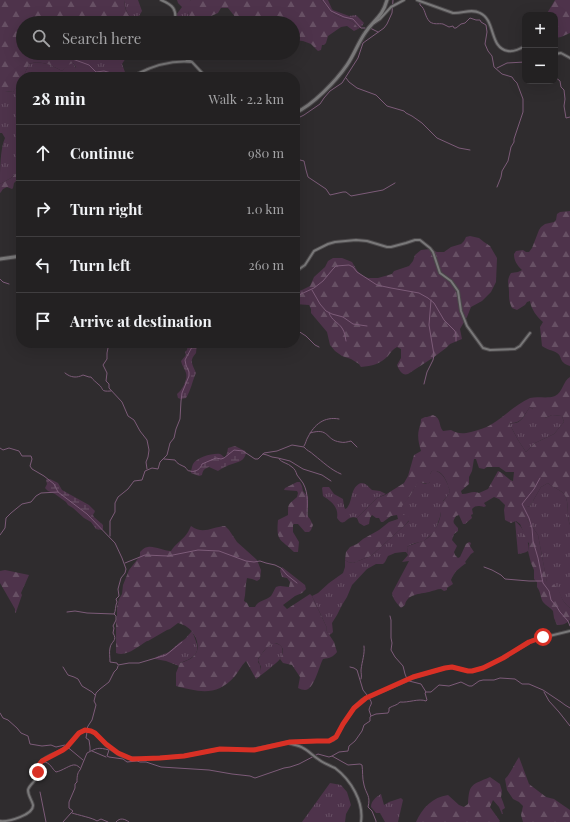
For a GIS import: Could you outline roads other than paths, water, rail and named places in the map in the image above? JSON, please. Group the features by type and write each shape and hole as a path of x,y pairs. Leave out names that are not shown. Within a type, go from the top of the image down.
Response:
{"street":[{"path":"161,0 169,4 174,9 175,16"},
{"path":"300,109 317,98 341,72 366,32 382,14 387,0"},
{"path":"374,23 380,20 391,7 404,0"},
{"path":"417,0 456,14 472,10 480,12 488,19 496,44 500,48 505,51 513,51 522,48"},
{"path":"558,54 562,53 570,58"},
{"path":"188,60 192,62 201,72"},
{"path":"141,72 151,67 177,61 192,62"},
{"path":"300,268 305,264 314,251 335,242 366,240 386,247 391,247 420,240 433,252 440,273 450,281 458,291 461,311 466,326 483,348 490,350 515,349 520,346 530,333"},
{"path":"0,259 16,257"},
{"path":"0,821 9,821 28,814 32,810 33,805 28,791 36,779 38,766 45,759 67,747 79,733 85,730 95,733 118,753 132,759 184,756 220,749 254,750 287,743 331,741 336,737 354,708 362,700 413,677 449,667 456,667 468,671 477,670 491,664 533,640 570,631"},
{"path":"287,743 303,748 342,774 356,794 360,803 362,812 361,822"}],"waterway":[{"path":"323,0 331,11 353,19 361,28 365,28"},
{"path":"300,117 320,104 330,91 342,83 358,58 363,43 384,28 387,24 392,13 393,0"},
{"path":"420,2 420,5 432,23 443,24 449,27 453,26 456,28 470,18 480,20 486,25 487,32 485,44 492,56 494,67 502,74 512,77 517,83 523,99 523,112 514,142 511,147 508,161 502,171 497,187"},
{"path":"370,28 378,32"},
{"path":"75,60 89,65 96,72"},
{"path":"497,68 507,63 522,62"},
{"path":"96,72 108,72"},
{"path":"346,78 357,88 376,95 387,106 404,111 412,116 422,123 437,138 459,148 470,150"},
{"path":"558,79 564,90 566,118 570,117"},
{"path":"300,160 304,161 308,177 326,189 330,195 346,192 351,196 383,190 395,183"},
{"path":"300,295 314,288 323,281 336,266 349,265 377,285 419,293 428,298 434,303 444,320 455,331 456,341"},
{"path":"0,279 9,284"},
{"path":"312,290 326,311 343,317 353,324 367,326"},
{"path":"424,384 434,355 429,325 431,300"},
{"path":"329,313 343,330 346,341"},
{"path":"300,332 319,347"},
{"path":"108,348 107,359 103,365 107,373 106,381 109,384 109,388 122,402 128,416 134,420 147,440 149,450 146,462 147,469"},
{"path":"110,536 110,521 115,512 115,503 118,497 128,489 134,481 142,480 145,471 152,468 158,469 160,462 167,455 170,443 174,438 180,419 182,393 189,376 185,360 191,348"},
{"path":"65,373 74,377 83,375 91,377 103,391 111,391"},
{"path":"304,446 307,438 316,425 324,420 334,418 339,419"},
{"path":"310,433 321,432 335,441 351,441 357,447"},
{"path":"164,459 175,460 188,471 196,471 202,464 216,458 224,458 234,450 243,451 255,459 258,459 264,453 277,451 292,445 304,447 330,468 341,474"},
{"path":"0,448 3,450 9,448 19,451 22,456 31,456 32,459 30,466 32,469 54,484 58,492 87,514 115,543 126,569 121,578 118,589 119,596 116,599 117,602 114,614 116,616 116,620 113,626 115,639 110,648 110,662 117,663 118,665 139,663 166,655 182,642"},
{"path":"263,454 290,461 303,469 322,475 331,481"},
{"path":"279,459 293,468 305,487 307,495 307,517"},
{"path":"540,478 534,489 522,504 532,528 533,541 543,583 549,591 551,600 568,621 570,626"},
{"path":"0,535 5,528 6,518 22,504 31,502 41,493 58,492"},
{"path":"125,563 145,555 168,556 198,550 219,551 246,561 260,561 275,565 281,568 297,583"},
{"path":"484,567 501,575 505,579 542,581"},
{"path":"67,612 75,611 114,614"},
{"path":"390,616 392,643 391,650 403,666 407,679"},
{"path":"361,679 364,646"},
{"path":"87,729 92,720 96,705 94,701 96,693 109,682 118,666"},
{"path":"63,667 68,675 78,679 82,686 95,695"},
{"path":"350,667 357,670 363,690 367,695"},
{"path":"426,692 431,692 439,685 449,686 461,682 472,686 483,680 494,680 500,678 515,679 522,684 529,684 543,690 570,708"},
{"path":"371,716 388,713 389,708 400,702 420,700 426,701 426,692 421,684 409,681"},
{"path":"544,692 549,701 570,726"},
{"path":"332,756 339,752 348,751 349,746 355,741 364,725 370,721 371,716 369,710 371,703 369,698"},
{"path":"0,713 3,718 8,720 21,733 28,736 30,744 42,746 51,745 56,747 65,745 83,760"},
{"path":"87,732 86,738 89,740 90,751"},
{"path":"71,813 73,811 69,808 69,802 77,782 78,773 87,753 98,748 109,750 107,756 109,757 123,759 127,762 146,762 161,767 209,770 255,778 299,764 318,754 329,757 332,756 348,765 362,765 363,782 369,798 368,807 372,811 376,822"},
{"path":"92,751 106,757"},
{"path":"44,762 49,764 56,772 73,765 80,768"},
{"path":"40,792 46,822"},
{"path":"63,822 71,813"},
{"path":"72,813 97,821 101,819 108,822"},
{"path":"116,822 119,819 129,822"}]}
